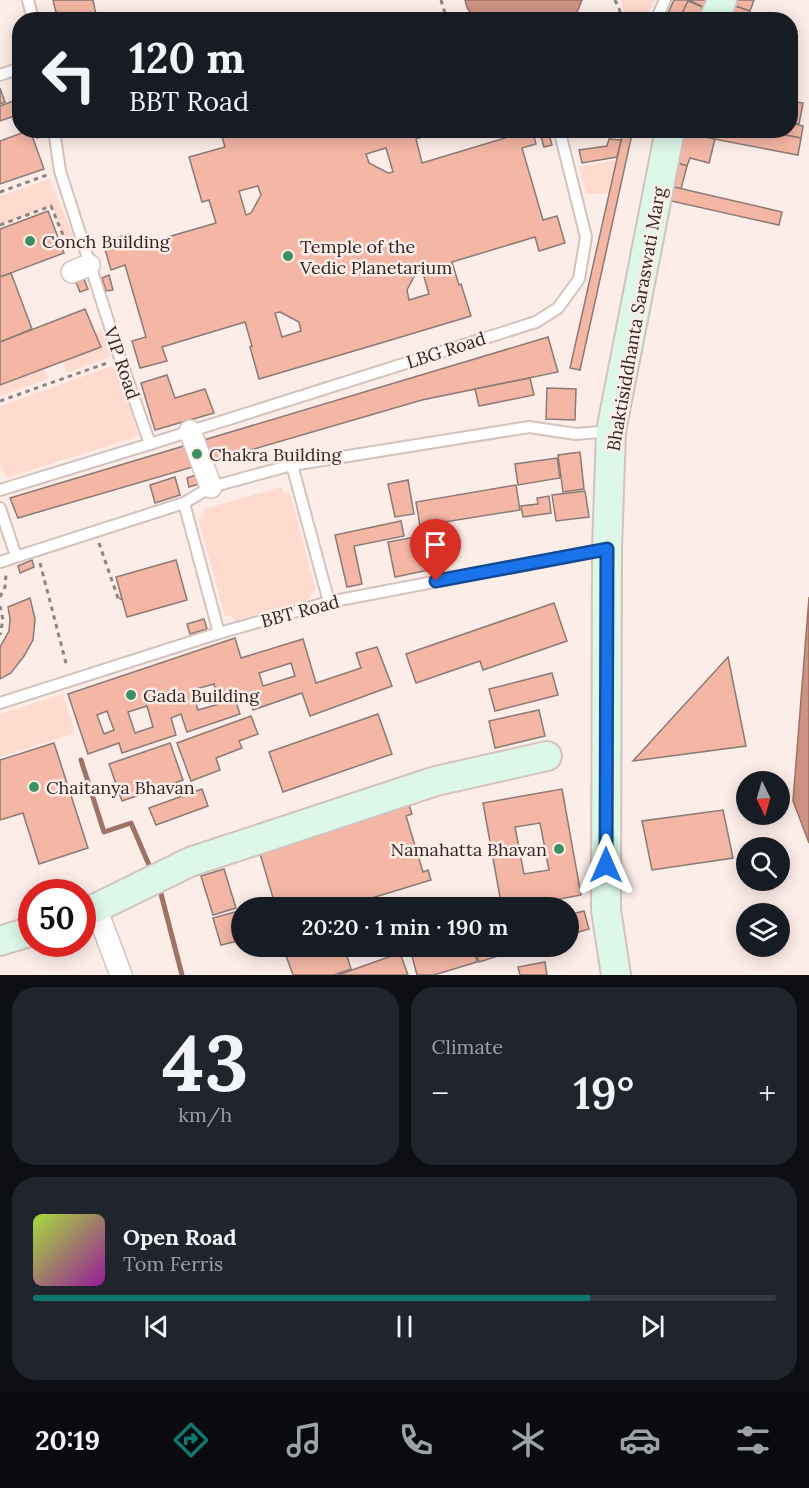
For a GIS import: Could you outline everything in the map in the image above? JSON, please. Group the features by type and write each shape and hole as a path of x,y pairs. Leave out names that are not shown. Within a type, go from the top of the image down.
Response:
{"main road":[{"name":"Bhaktisiddhanta Saraswati Marg","path":"616,975 606,910 607,549 611,431 668,138"},
{"path":"96,907 202,858 436,781 547,756"},
{"path":"0,942 18,936"}],"street":[{"path":"190,431 211,487"},
{"path":"96,924 121,975"}],"lane":[{"name":"VIP Road","path":"55,138 81,269 120,358 150,444"},
{"name":"LBG Road","path":"150,444 536,322 558,308 579,279 586,237 561,138"},
{"path":"3,566 16,556 184,503 211,487 292,465 529,427 576,434 611,431"},
{"path":"0,490 150,444"},
{"path":"292,465 329,602"},
{"path":"184,503 219,633"},
{"path":"0,508 16,556"},
{"name":"BBT Road","path":"0,703 219,633 329,602 607,549"}],"path":[{"path":"0,192 60,171"},
{"path":"0,225 51,206 65,240 74,238"},
{"path":"0,401 120,358"},
{"path":"95,530 119,601 122,598"},
{"path":"37,549 70,681"},
{"path":"0,597 5,587 3,566"},
{"path":"0,609 3,620 0,635"}],"shaded area":[{"path":"465,0 582,0 577,12 470,12"},
{"path":"621,0 655,0 649,12 624,12"},
{"path":"616,160 608,193 586,194 579,167"},
{"path":"50,179 74,238 65,240 51,206 0,225 0,196"},
{"path":"102,330 112,356 67,373 63,361 100,347 95,333"},
{"path":"115,365 139,436 6,478 0,463 0,406"},
{"path":"44,369 48,379 0,396 0,385"},
{"path":"281,487 284,492 290,493 316,590 309,599 235,621 231,616 225,616 198,518 204,516 204,509"},
{"path":"809,597 809,843 793,801"},
{"path":"63,694 75,733 0,757 0,714"}],"building":[{"path":"53,0 93,0 95,12 56,12"},
{"path":"674,0 689,0 683,12 669,12"},
{"path":"689,0 710,0 707,9"},
{"path":"734,0 754,0 750,11 732,5"},
{"path":"688,1 707,9 706,12 683,12"},
{"path":"732,5 750,11 750,12 730,12"},
{"path":"0,88 5,102 0,104"},
{"path":"12,102 12,117 0,121 0,106"},
{"path":"798,102 803,103 798,124"},
{"path":"798,125 803,126 801,138 798,137"},
{"path":"12,137 33,138 44,169 0,184 0,141"},
{"path":"798,137 801,138 798,155 708,138"},
{"name":"Temple of the Vedic Planetarium","path":"222,138 419,138 416,139 422,163 505,138 534,138 536,144 522,148 543,220 557,216 565,243 539,251 535,237 452,262 471,316 259,379 245,322 162,347 167,361 140,368 132,341 146,337 125,265 111,270 103,242 129,234 133,247 216,223 209,200 202,202 189,157 225,147","holes":["386,148 393,172 388,173 369,163 366,154","258,186 261,195 251,213 246,215 239,191","422,270 429,294 409,300 407,290 417,271","280,312 299,322 301,331 282,337 275,313"]},
{"path":"541,138 550,138 552,145 544,147"},
{"path":"622,138 631,138 580,370 570,368"},
{"path":"681,138 715,139 709,163 690,158 687,166 675,162"},
{"path":"609,139 621,140 617,157 582,163 579,150 607,146"},
{"path":"675,162 687,166 681,189 668,186"},
{"path":"661,184 782,212 779,225 658,198"},
{"name":"Conch Building","path":"48,211 64,253 0,277 0,229"},
{"path":"11,273 32,329 0,342 0,277"},
{"path":"109,275 113,290 106,291 102,278"},
{"path":"83,277 88,289 80,292 75,280"},
{"path":"85,309 101,347 0,385 0,342"},
{"name":"Chakra Building","path":"548,337 558,372 422,400 18,518 10,498"},
{"path":"167,375 175,398 205,389 214,413 155,430 141,383"},
{"path":"530,378 534,395 479,406 475,389"},
{"path":"547,388 576,389 575,420 546,419"},
{"path":"580,452 584,489 563,492 558,455"},
{"path":"557,458 560,478 518,485 515,464"},
{"path":"196,475 199,484 189,487 187,478"},
{"path":"175,477 180,495 155,503 150,485"},
{"path":"408,480 414,514 395,517 388,484"},
{"path":"516,485 520,510 420,526 416,502"},
{"path":"585,491 589,517 556,521 552,495"},
{"path":"549,496 551,513 523,517 521,506 538,504 537,498"},
{"path":"401,521 404,536 354,546 362,584 347,587 335,535"},
{"path":"436,533 443,567 395,577 388,542"},
{"path":"32,560 34,567 20,573 18,566"},
{"path":"176,560 187,600 127,617 116,577"},
{"path":"30,598 35,619 33,640 11,673 0,679 0,647 9,631 8,607"},
{"path":"554,603 567,641 483,670 480,661 416,683 406,654"},
{"path":"204,619 207,629 190,634 187,624"},
{"name":"Gada Building","path":"235,638 241,658 303,639 316,683 361,668 356,653 377,647 392,686 310,716 302,693 253,710 247,692 234,696 240,714 187,732 181,714 171,718 176,735 122,753 119,743 88,754 68,694","holes":["291,663 295,676 263,686 259,673","214,684 219,704 198,710 192,690","147,706 153,727 135,733 128,712","107,711 114,730 104,734 97,715"]},
{"path":"728,657 746,746 633,761"},
{"path":"552,673 558,695 495,711 489,689"},
{"path":"539,710 545,736 495,748 489,721"},
{"path":"378,714 392,754 283,792 269,752"},
{"path":"251,716 258,734 239,741 242,748 216,758 220,770 191,781 177,743"},
{"name":"Chaitanya Bhavan","path":"54,743 88,848 39,864 23,813 0,820 0,760"},
{"path":"170,743 183,780 122,801 109,764"},
{"path":"202,789 208,806 156,825 149,808"},
{"name":"Namahatta Bhavan","path":"562,789 581,895 500,897 483,803","holes":["540,823 549,870 524,874 515,827"]},
{"path":"409,805 412,814 406,816 423,872 428,870 431,880 375,897 273,897 259,850"},
{"path":"723,810 733,858 652,870 642,821"},
{"path":"224,869 233,897 231,910 213,915 201,876"},
{"path":"584,911 589,929 579,932 579,912"},
{"path":"231,913 231,943 221,945 213,918"},
{"path":"286,957 347,957 351,969 334,975 293,975"},
{"path":"389,957 401,957 408,975 338,975"},
{"path":"412,957 476,957 477,962 434,975 417,975"},
{"path":"477,957 495,957 479,962"},
{"path":"545,962 547,975 520,975 518,967"}],"waterway":[{"path":"81,760 104,832 131,823 152,872"},
{"path":"160,890 182,975"}],"place":[{"name":"Conch Building","path":"30,241"},
{"name":"Temple of the Vedic Planetarium","path":"288,256"},
{"name":"Chakra Building","path":"197,454"},
{"name":"Gada Building","path":"131,695"},
{"name":"Chaitanya Bhavan","path":"34,787"},
{"name":"Namahatta Bhavan","path":"559,849"}],"route":[{"path":"436,581 607,549 606,865"}]}
